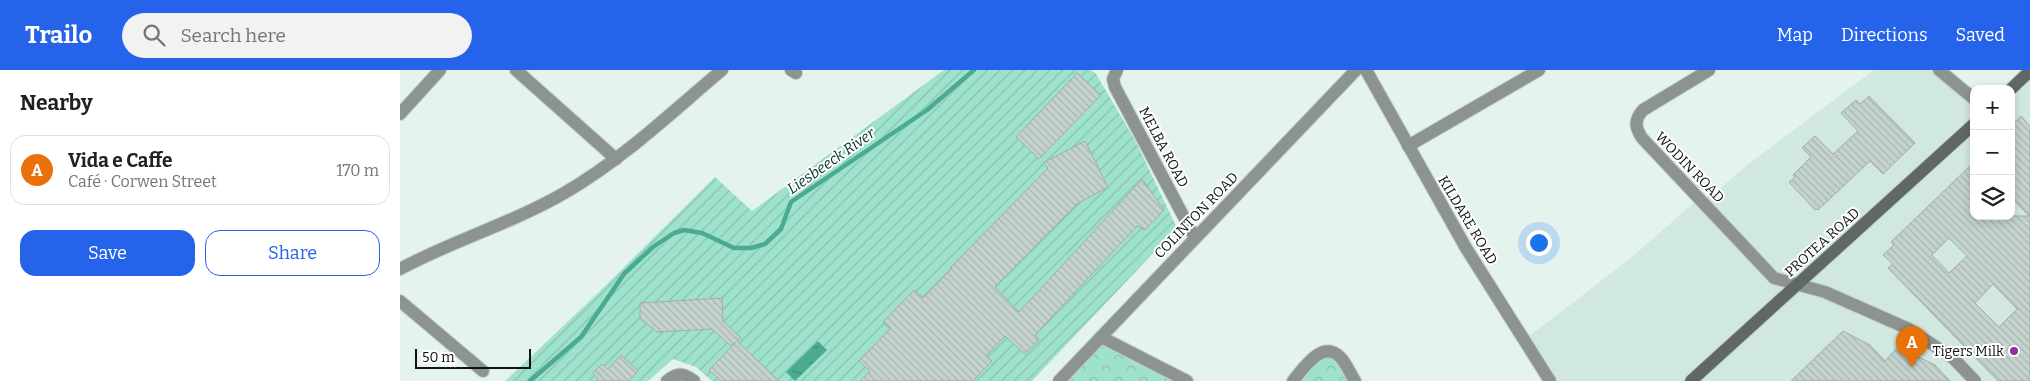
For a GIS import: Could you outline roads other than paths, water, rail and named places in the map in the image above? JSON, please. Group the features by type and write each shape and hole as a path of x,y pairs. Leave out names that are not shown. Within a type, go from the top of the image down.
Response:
{"main road":[{"path":"2015,85 2030,71"},
{"name":"PROTEA ROAD","path":"1690,381 1970,128"}],"street":[{"path":"400,114 440,70"},
{"path":"516,70 616,159"},
{"path":"400,270 434,253 524,215 567,192 616,159 722,70"},
{"name":"MELBA ROAD","path":"1117,70 1113,79 1115,87 1195,238"},
{"name":"COLINTON ROAD","path":"1059,381 1356,70"},
{"name":"KILDARE ROAD","path":"1366,70 1466,248 1550,381"},
{"path":"1408,146 1539,70"},
{"name":"WODIN ROAD","path":"1709,70 1643,110 1636,119 1638,131 1774,278 1832,295 1909,329 1953,358 1975,381"},
{"path":"1939,70 1970,96"},
{"path":"400,301 483,371"},
{"path":"1101,337 1187,381"},
{"path":"1292,381 1314,357 1326,352 1332,352 1340,357 1355,381"},
{"path":"667,381 673,376 681,374 685,374 694,381"}],"water":[{"path":"818,341 827,350 795,381 786,372"}],"waterway":[{"name":"Liesbeeck River","path":"530,381 581,337 624,274 653,247 674,233 684,230 702,233 734,248 751,248 765,244 781,229 791,202 927,110 974,70"}],"place":[{"name":"Tigers Milk","path":"2014,351"},
{"name":"Vida e Caffe","path":"1912,367"}]}
